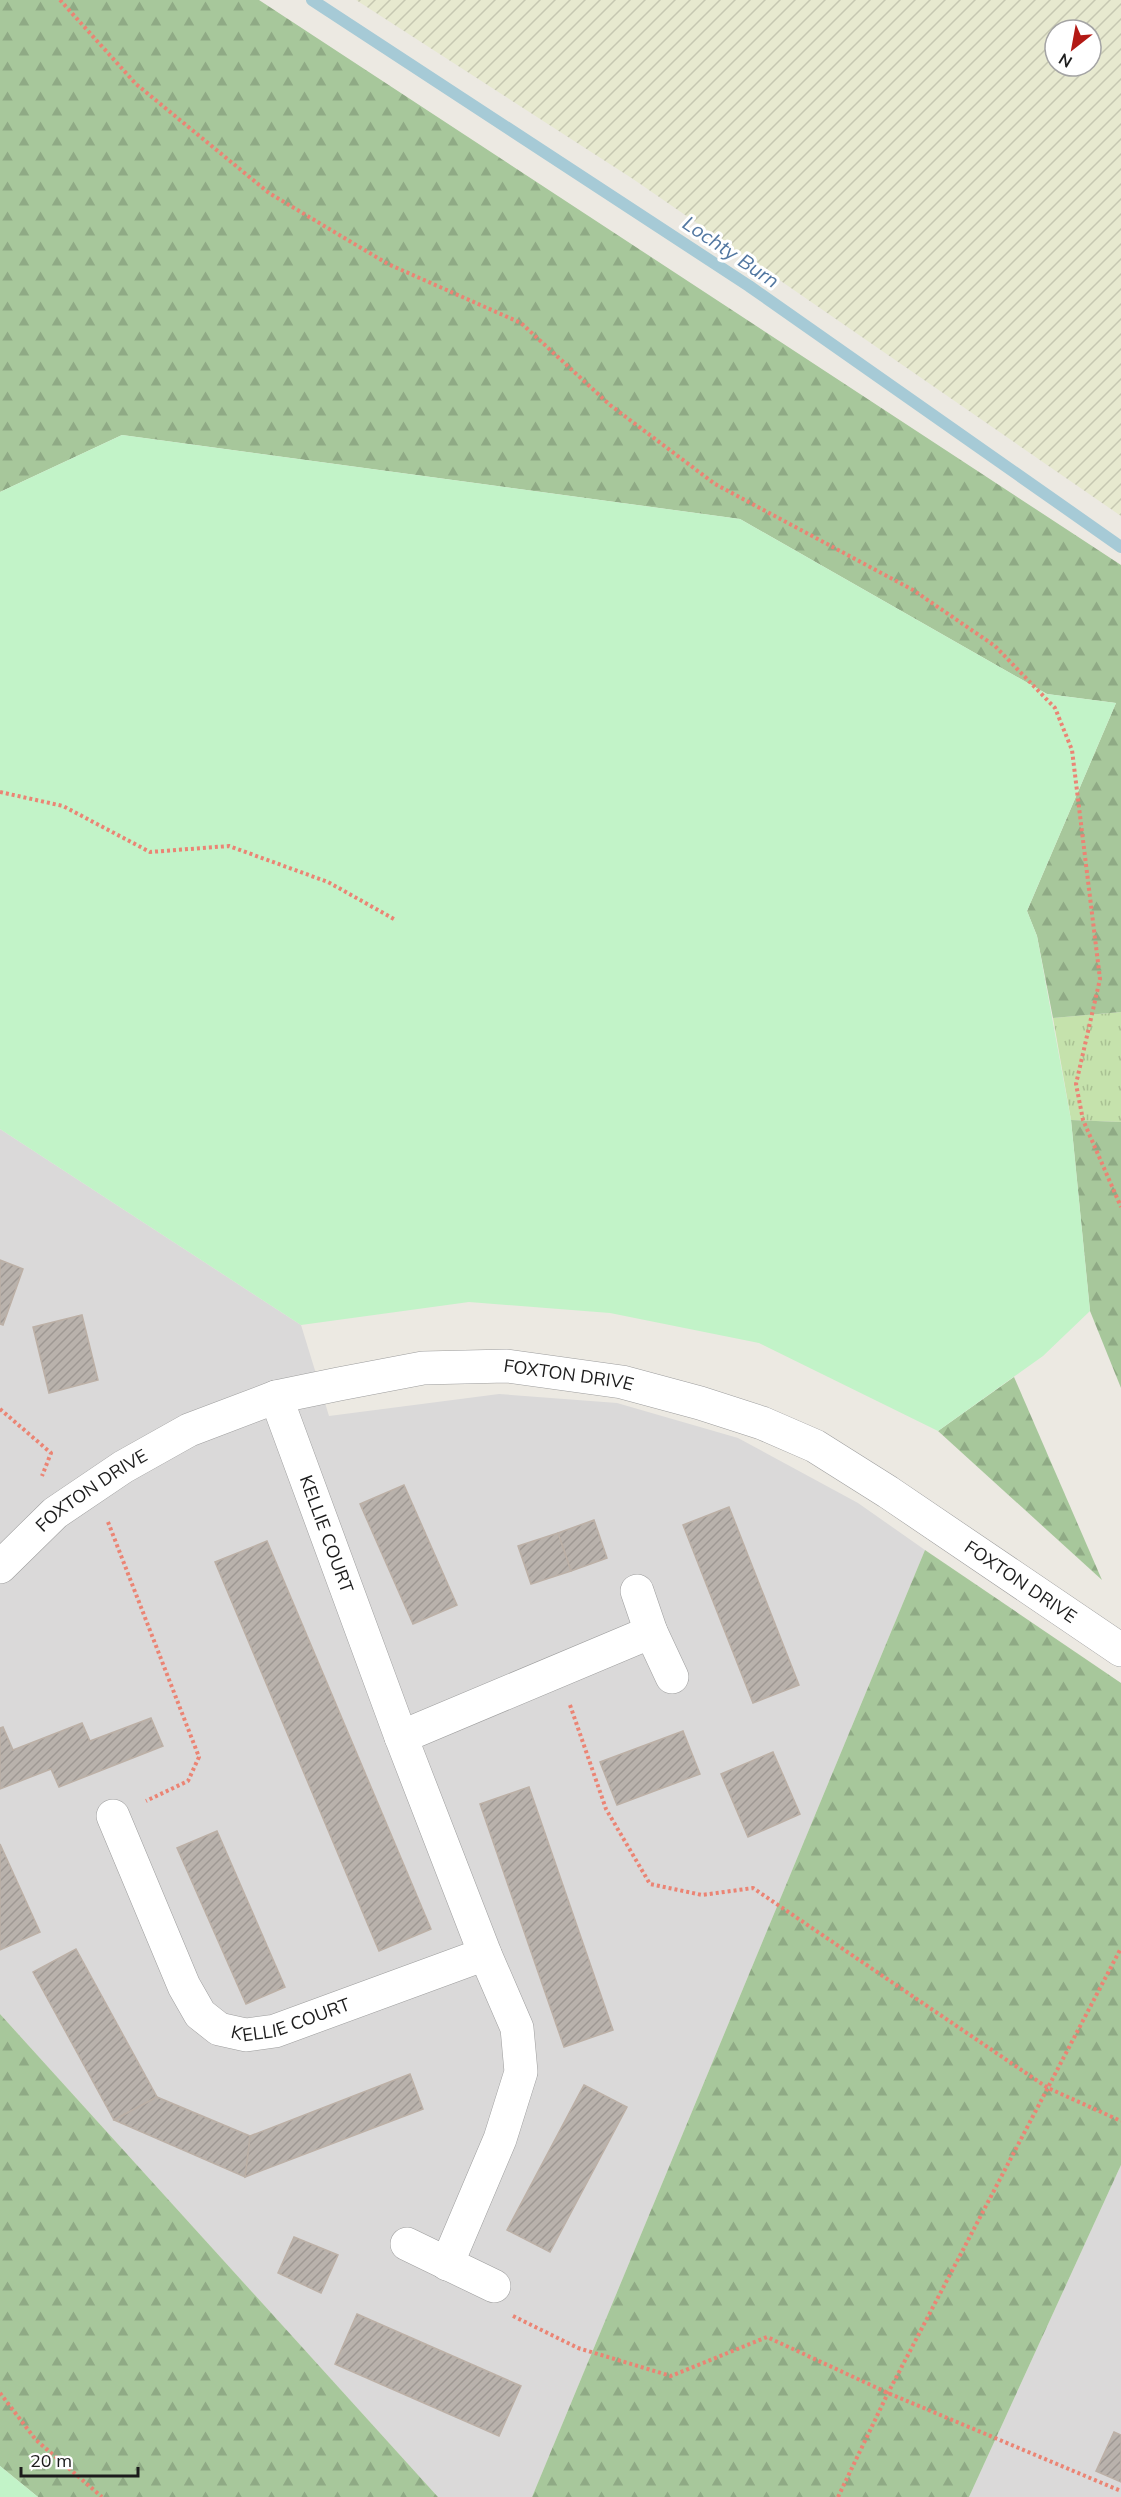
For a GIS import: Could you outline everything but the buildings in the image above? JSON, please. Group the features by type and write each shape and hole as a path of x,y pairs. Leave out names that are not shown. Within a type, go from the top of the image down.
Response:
{"street":[{"name":"FOXTON DRIVE","path":"0,1567 55,1513 123,1467 189,1430 276,1397 423,1368 507,1366 622,1382 700,1402 762,1423 815,1446 896,1497 1121,1650"},
{"name":"KELLIE COURT","path":"276,1397 400,1737 485,1954 517,2028 521,2072 500,2139 447,2264"},
{"path":"638,1591 651,1632 672,1677"},
{"path":"400,1737 651,1632"},
{"name":"KELLIE COURT","path":"113,1816 184,1986 200,2014 219,2029 246,2035 275,2031 485,1954"},
{"path":"407,2244 494,2286"}],"path":[{"path":"60,0 136,84 269,193 388,264 521,323 610,405 715,484 913,590 995,646 1055,708 1072,750 1100,980 1076,1084 1083,1120 1121,1208"},
{"path":"0,792 63,807 150,852 229,846 328,882 394,919"},
{"path":"0,1409 51,1453 36,1492 55,1513"},
{"path":"107,1519 199,1757 188,1781 113,1816"},
{"path":"558,1670 606,1809 650,1884 702,1895 753,1888 1048,2088 1121,2121"},
{"path":"838,2497 888,2393 1121,1948"},
{"path":"494,2286 494,2308 578,2348 671,2376 767,2337 888,2393 1121,2491"},
{"path":"0,2393 36,2440 102,2497"}],"shaded area":[{"path":"0,1129 301,1325 329,1416 499,1394 617,1403 738,1438 858,1503 925,1550 532,2497 438,2497 0,2014"},
{"path":"1121,2165 1121,2497 969,2497"}],"green space":[{"path":"0,0 259,0 1121,565 1121,1012 1053,1018 1037,936 1027,911 1116,703 1047,694 740,519 122,435 0,492"},
{"path":"356,0 1121,0 1121,516 633,179"},
{"path":"122,435 740,519 1047,694 1116,703 1027,911 1037,936 1071,1120 1090,1311 1043,1356 938,1431 759,1343 610,1313 469,1302 301,1325 0,1129 0,492"},
{"path":"1121,1012 1121,1122 1071,1120 1053,1018"},
{"path":"1071,1120 1121,1122 1121,1388 1090,1311"},
{"path":"1014,1377 1102,1580 938,1431"},
{"path":"925,1550 1121,1683 1121,2165 969,2497 532,2497"},
{"path":"0,2014 438,2497 38,2497 0,2466"},
{"path":"0,2466 38,2497 0,2497"}],"waterway":[{"name":"Lochty Burn","path":"312,0 749,286 1121,547"}]}
